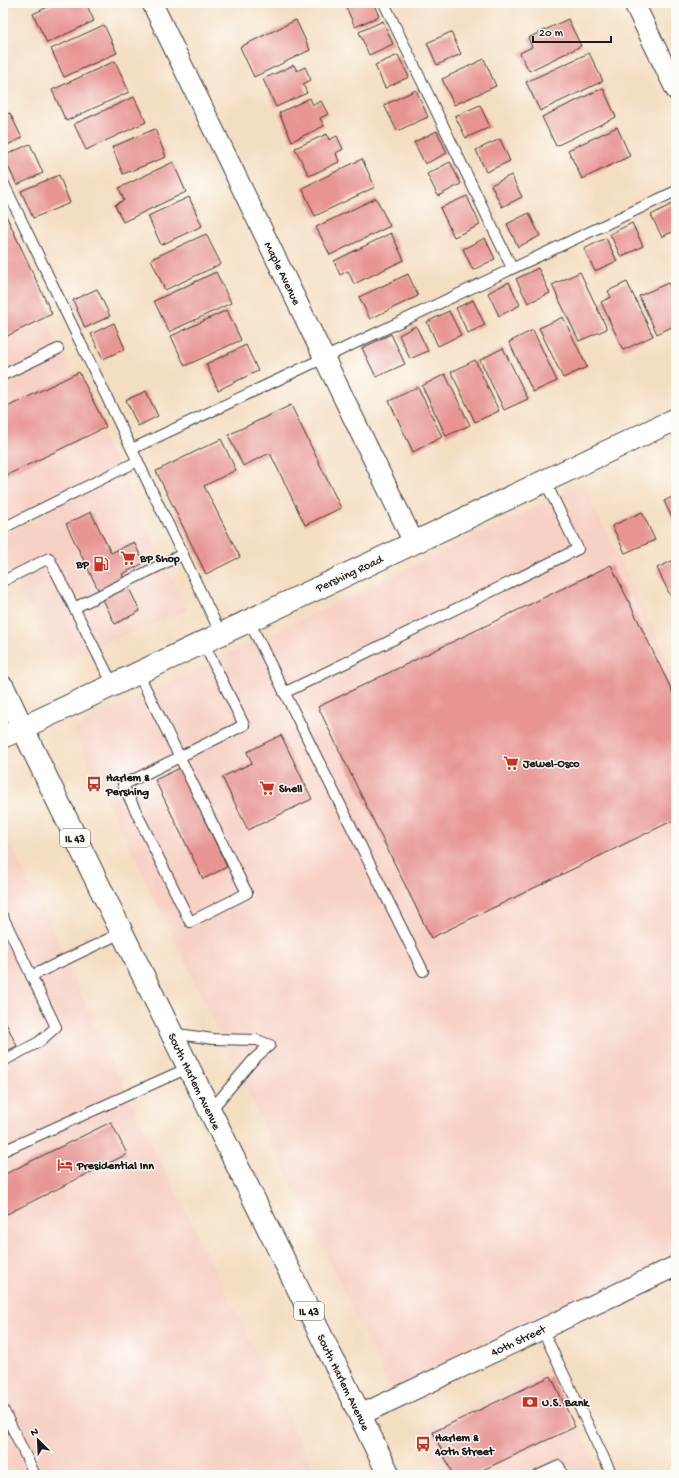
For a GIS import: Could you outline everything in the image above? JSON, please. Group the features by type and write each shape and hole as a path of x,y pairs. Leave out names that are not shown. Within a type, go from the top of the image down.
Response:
{"main road":[{"name":"Pershing Road","path":"3,737 676,419"},
{"name":"South Harlem Avenue","path":"3,687 121,933 389,1475"}],"street":[{"name":"Maple Avenue","path":"152,3 414,543"},
{"path":"634,3 676,90"},
{"name":"40th Street","path":"360,1415 676,1266"}],"lane":[{"path":"384,3 512,268"},
{"path":"3,182 182,554 244,725 180,757 123,785 190,922 247,893 180,757 138,673"},
{"path":"132,449 676,191"},
{"path":"3,375 58,349"},
{"path":"3,528 138,461"},
{"path":"284,693 578,549 545,481"},
{"path":"74,608 182,554"},
{"path":"3,581 49,558 113,685"},
{"path":"249,621 423,971"},
{"path":"3,917 56,1027 39,1042 3,1061"},
{"path":"31,976 121,933"},
{"path":"171,1033 213,1039 257,1040 270,1045 254,1058 210,1111"},
{"path":"3,1151 188,1068"},
{"path":"542,1329 612,1475"},
{"path":"3,1409 35,1475"},
{"path":"539,1475 559,1466 563,1475"}],"shaded area":[{"path":"3,231 187,610 57,663 3,554"},
{"path":"583,484 676,677 676,1258 393,1395 73,729"},
{"path":"3,829 50,923 103,1045 317,1475 3,1475"},
{"path":"549,1369 600,1475 439,1475 418,1430"}],"building":[{"path":"56,3 86,3 94,21 47,43 33,14"},
{"path":"348,3 373,3 379,16 355,27 345,5"},
{"path":"568,19 581,46 529,71 520,53 532,47 528,38"},
{"path":"296,20 310,50 254,77 240,47"},
{"path":"383,21 393,44 369,55 359,32"},
{"path":"104,25 117,53 64,77 51,49"},
{"path":"451,32 461,54 437,65 427,43"},
{"path":"589,53 603,81 540,111 526,82"},
{"path":"398,55 409,77 385,88 375,65"},
{"path":"484,59 496,86 454,105 442,79"},
{"path":"115,61 129,92 66,121 52,90"},
{"path":"294,65 297,71 305,67 311,80 303,84 307,93 276,107 263,79"},
{"path":"603,88 616,117 556,146 542,117"},
{"path":"416,90 428,117 397,131 384,105"},
{"path":"134,97 146,122 86,150 74,124"},
{"path":"310,98 313,105 321,101 328,114 320,118 324,126 292,141 279,113"},
{"path":"480,105 490,127 466,138 455,116"},
{"path":"10,113 22,138 3,147 3,116"},
{"path":"617,127 630,156 582,179 568,150"},
{"path":"155,129 166,157 123,174 112,147"},
{"path":"437,131 447,153 425,164 414,142"},
{"path":"327,134 329,140 337,136 343,149 336,153 339,162 309,176 295,148"},
{"path":"500,139 510,161 486,172 476,150"},
{"path":"30,144 43,173 17,185 3,156"},
{"path":"362,159 375,187 315,216 302,188"},
{"path":"173,162 186,192 123,222 115,205 124,200 119,188"},
{"path":"450,162 461,184 438,196 427,174"},
{"path":"59,175 70,203 33,218 21,191"},
{"path":"511,175 522,197 502,207 491,185"},
{"path":"467,196 480,225 454,237 440,208"},
{"path":"189,197 202,226 161,245 148,216"},
{"path":"376,198 390,226 330,255 316,227"},
{"path":"672,204 676,212 676,230 662,237 651,215"},
{"path":"3,209 52,314 3,338"},
{"path":"529,213 540,236 518,247 507,224"},
{"path":"632,223 643,246 621,257 610,234"},
{"path":"391,233 404,260 354,284 348,271 340,275 334,261"},
{"path":"206,234 221,264 165,290 151,259"},
{"path":"485,238 495,259 473,270 463,249"},
{"path":"606,238 617,261 595,271 584,249"},
{"path":"538,268 550,293 528,303 516,279"},
{"path":"216,272 231,303 169,332 154,301"},
{"path":"580,272 607,329 579,341 552,285"},
{"path":"408,274 418,296 370,319 359,297"},
{"path":"509,282 520,305 499,316 488,293"},
{"path":"627,282 653,336 623,350 601,302 611,297 608,291"},
{"path":"668,283 676,300 676,325 657,334 639,296"},
{"path":"97,289 110,316 85,328 73,300"},
{"path":"473,300 485,325 468,333 456,308"},
{"path":"227,310 241,340 185,366 171,336"},
{"path":"449,311 461,335 438,346 427,322"},
{"path":"563,317 587,367 563,378 539,328"},
{"path":"114,323 125,349 103,359 91,334"},
{"path":"416,326 428,351 410,359 399,335"},
{"path":"533,330 557,381 533,392 509,342"},
{"path":"391,334 405,364 376,377 362,348"},
{"path":"246,345 258,371 218,390 206,364"},
{"path":"503,348 528,399 504,410 480,360"},
{"path":"475,360 499,411 475,422 451,372"},
{"path":"79,372 106,427 3,477 3,409"},
{"path":"445,374 470,425 446,436 422,386"},
{"path":"418,387 442,437 413,452 389,401"},
{"path":"146,391 158,416 138,426 126,400"},
{"path":"291,405 341,508 305,525 270,453 243,466 228,435"},
{"path":"221,439 236,470 204,486 240,557 206,574 156,471"},
{"path":"676,495 676,526 664,501"},
{"name":"BP","path":"91,512 111,553 134,542 144,563 122,574 140,611 115,624 66,524"},
{"path":"642,512 655,540 625,553 612,526"},
{"path":"676,559 676,592 670,595 657,568"},
{"name":"Jewel-Osco","path":"611,565 676,699 676,819 431,938 318,707"},
{"name":"Shell","path":"281,735 312,799 248,830 222,777 252,763 247,752"},
{"path":"180,768 227,867 203,879 155,780"},
{"path":"3,1017 17,1046 3,1053"},
{"name":"Presidential Inn","path":"111,1122 127,1154 3,1216 3,1175"},
{"name":"U.S. Bank","path":"551,1376 575,1427 472,1475 453,1475 433,1432"}],"place":[{"name":"BP Shop","path":"128,558"},
{"name":"BP","path":"101,564"},
{"name":"Jewel-Osco","path":"511,763"},
{"name":"Harlem & Pershing","path":"94,784"},
{"name":"Shell","path":"267,788"},
{"name":"Presidential Inn","path":"65,1165"},
{"name":"U.S. Bank","path":"530,1402"},
{"name":"Harlem & 40th Street","path":"423,1444"}]}
